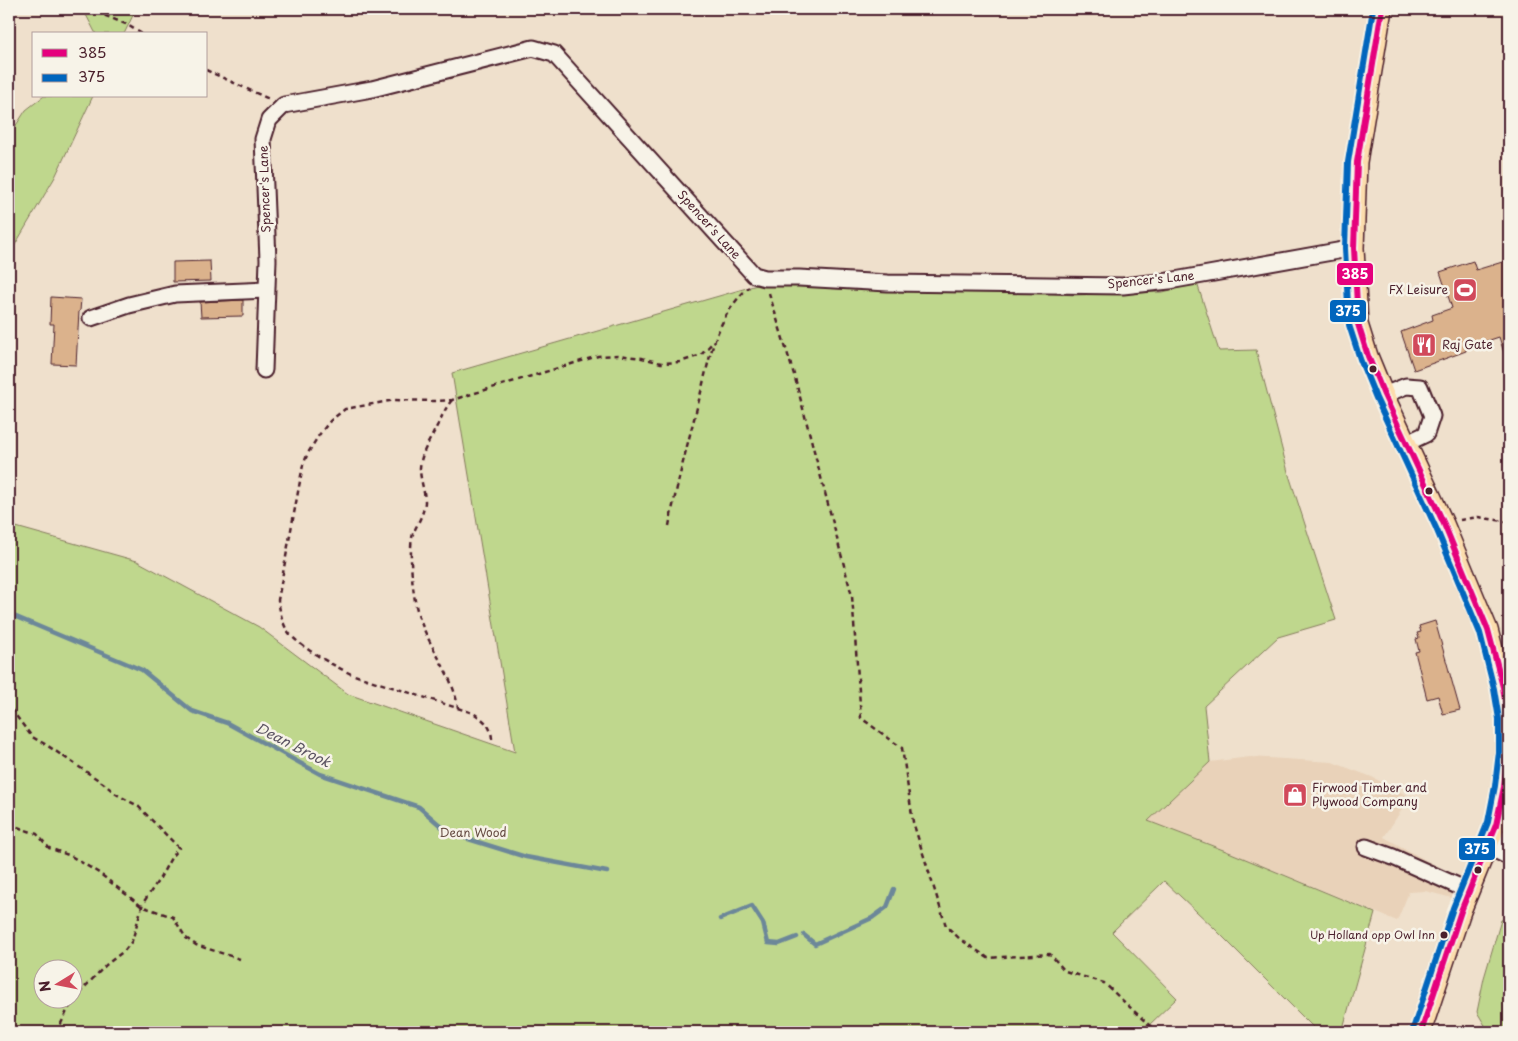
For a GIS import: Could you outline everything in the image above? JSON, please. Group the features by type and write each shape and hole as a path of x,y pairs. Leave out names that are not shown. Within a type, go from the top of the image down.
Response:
{"main road":[{"path":"1382,9 1357,162 1354,248 1358,324 1368,356 1384,395 1444,524 1488,630 1504,687 1508,718 1508,753 1504,787 1496,825 1496,841 1469,890 1421,1032"}],"street":[{"name":"Spencer's Lane","path":"264,370 268,260 263,139 269,120 284,105 372,89 533,48 554,54 754,275 765,278 897,283 1123,286 1169,281 1354,248"},
{"path":"91,318 129,305 175,294 266,290"},
{"path":"1384,395 1406,386 1420,388 1432,416 1426,434 1406,442"},
{"path":"1496,841 1509,857"},
{"path":"1366,847 1469,890"}],"path":[{"path":"88,9 126,24 139,32"},
{"path":"208,71 277,104 284,105"},
{"path":"669,526 681,465 714,341 726,314 737,298 751,285 765,278 795,378 852,596 861,718 902,748 913,822 946,926 960,939 988,958 1050,954 1065,971 1104,983 1149,1025 1162,1032"},
{"path":"492,739 492,731 485,720 473,713 373,682 334,666 303,646 288,633 281,616 278,600 303,465 308,452 330,421 345,408 395,400 452,400 598,356 618,355 661,363 680,362 701,355 714,341"},
{"path":"452,400 445,407 423,453 420,470 425,504 413,535 411,550 416,608 420,622 451,682 458,708"},
{"path":"1444,524 1478,517 1509,522"},
{"path":"11,709 32,737 103,783 116,794 138,806 179,848 141,906 132,941 125,950 106,965 83,989 68,1010 56,1032"},
{"path":"9,824 37,834 49,848 71,856 99,873 141,906 173,917 186,938 196,945 240,959"}],"shaded area":[{"path":"1250,757 1332,762 1372,777 1410,797 1384,837 1463,881 1456,899 1425,891 1409,892 1397,921 1148,821 1210,762"}],"green space":[{"path":"83,9 136,9 125,32 95,32"},
{"path":"41,98 92,98 55,177 9,255 9,136 26,110"},
{"name":"Dean Wood","path":"764,283 964,288 1075,295 1163,292 1197,283 1219,351 1256,350 1288,472 1336,620 1278,637 1204,706 1210,762 1148,821 1231,853 1375,913 1342,1032 1318,1032 1164,881 1112,932 1177,998 1146,1028 1149,1032 9,1032 9,525 137,561 259,627 348,694 515,752 452,373"},
{"path":"1509,919 1509,1032 1489,1032 1477,1012 1484,978 1501,920"}],"building":[{"path":"1509,260 1509,362 1507,362 1499,337 1466,348 1466,351 1414,370 1401,332 1433,320 1432,315 1452,308 1440,272 1473,261 1476,270"},
{"path":"210,261 211,281 173,282 173,262"},
{"path":"51,297 81,299 76,365 52,364 54,324 50,324"},
{"path":"243,300 243,316 201,317 200,302"},
{"path":"1435,621 1460,710 1443,714 1438,696 1427,699 1415,652 1419,651 1416,639 1419,638 1417,633 1421,632 1419,626"}],"waterway":[{"name":"Dean Brook","path":"9,614 142,670 192,711 227,723 320,774 419,807 449,833 526,857 607,872"},
{"name":"Dean Brook","path":"804,935 815,944 872,918 887,907 894,889"},
{"name":"Dean Brook","path":"720,919 752,906 763,923 768,943 779,944 797,937"}],"transit line":[{"name":"375","path":"1373,9 1348,162 1345,248 1349,325 1376,398 1436,528 1480,633 1494,689 1499,719 1499,752 1488,822 1453,908 1413,1029"},
{"name":"385","path":"1382,9 1357,162 1354,248 1358,324 1368,356 1384,395 1444,524 1488,630 1503,687 1508,718 1508,753 1504,787 1496,825 1461,911 1421,1032"}],"place":[{"name":"FX Leisure","path":"1465,290"},
{"name":"Raj Gate","path":"1424,345"},
{"name":"Firwood Timber and Plywood Company","path":"1295,795"},
{"name":"Up Holland opp Owl Inn","path":"1444,935"}]}
